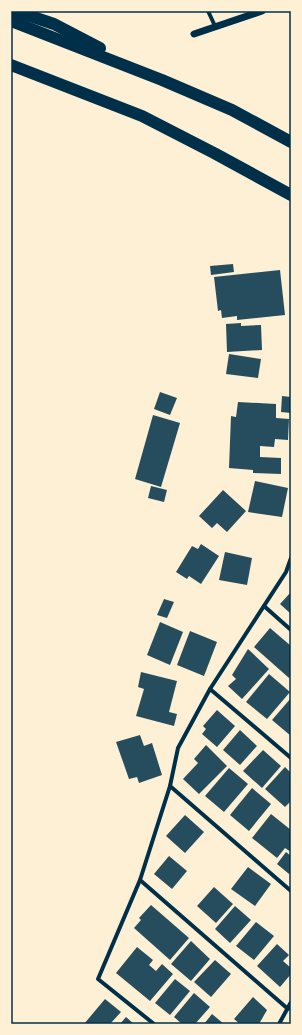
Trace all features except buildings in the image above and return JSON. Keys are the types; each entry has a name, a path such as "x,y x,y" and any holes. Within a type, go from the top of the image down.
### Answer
{"highway":[{"path":"15,11 54,24 162,80"},
{"path":"11,21 162,80 232,110 291,142"},
{"path":"11,65 142,116 214,152 291,195"},
{"path":"11,70 45,77"}],"street":[{"path":"208,11 215,26"},
{"path":"194,34 262,11"},
{"path":"154,1024 98,979 140,880 170,786 178,748 210,689 286,572 291,558"},
{"path":"264,606 291,630"},
{"path":"210,689 291,758"},
{"path":"170,786 291,891"},
{"path":"140,880 288,1009"},
{"path":"279,1024 291,1002"}]}
